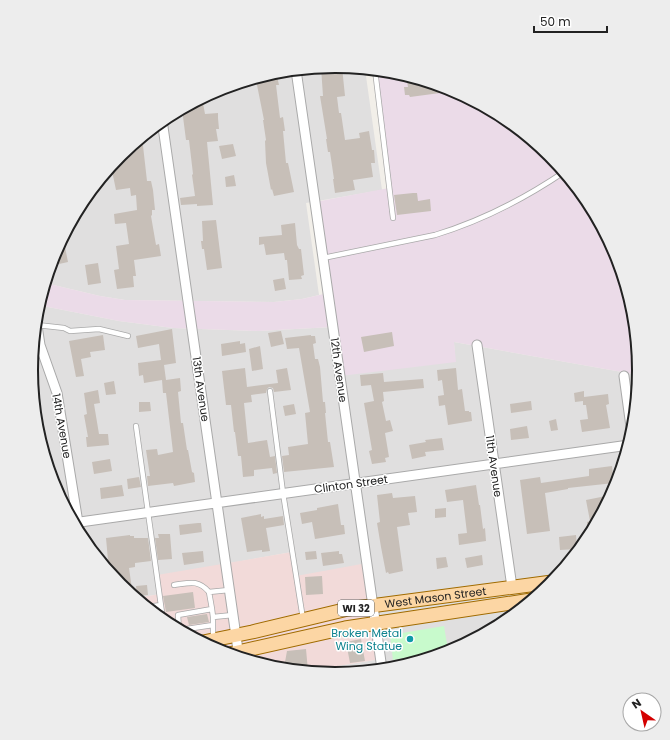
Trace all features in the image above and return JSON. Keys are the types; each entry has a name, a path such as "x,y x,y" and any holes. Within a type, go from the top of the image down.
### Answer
{"main road":[{"name":"West Mason Street","path":"213,640 236,636 333,612 541,583"},
{"name":"West Mason Street","path":"243,652 345,628 513,608"}],"street":[{"name":"12th Avenue","path":"297,76 381,663"},
{"name":"13th Avenue","path":"163,128 236,636 235,649"},
{"name":"14th Avenue","path":"40,343 57,393 74,511"},
{"name":"11th Avenue","path":"476,345 512,587"},
{"path":"624,376 629,411"},
{"name":"Clinton Street","path":"80,521 622,446"}],"lane":[{"path":"376,76 393,218"},
{"path":"323,258 434,235 458,228 498,211 559,175"},
{"path":"42,323 64,328 70,331 99,328 128,336"},
{"path":"270,391 283,493 303,620"},
{"path":"136,426 162,611"},
{"path":"174,585 198,582 209,592 213,625 209,638"},
{"path":"209,592 229,590"},
{"path":"155,607 161,605"},
{"path":"179,623 178,615 212,609"},
{"path":"213,617 233,615"},
{"path":"189,629 213,625"}],"shaded area":[{"path":"335,73 366,75 382,190 306,203 319,295 302,299 274,302 125,300 100,296 51,284 61,256 78,221 88,205 99,189 125,160 154,134 170,123 204,104 221,96 258,83 316,74"},
{"path":"376,76 412,83 449,96 484,113 516,134 545,160 571,189 582,205 601,239 609,256 622,293 629,331 632,374 454,342 456,362 340,376 333,327 258,331 173,328 119,321 45,306 51,284 100,296 125,300 274,302 302,299 328,293 315,202 389,188"},
{"path":"45,306 119,321 173,328 258,331 333,327 455,362 454,342 632,374 629,409 622,447 609,484 592,519 582,535 571,551 545,580 516,606 483,627 449,644 412,657 393,661 354,666 332,667 381,659 296,576 292,552 225,564 160,594 143,597 112,566 88,535 61,484 48,447 39,389 39,351"},
{"path":"292,552 296,576 367,563 381,659 332,667 316,666 258,657 221,644 186,627 154,606 143,597 160,594 157,575"}],"green space":[{"path":"444,626 447,645 415,656 393,660 390,635"}],"building":[{"path":"343,73 345,96 337,97 345,140 360,138 359,133 369,131 372,150 374,150 375,163 371,163 373,177 353,180 355,190 335,193 330,152 328,152 320,96 323,96 321,74"},
{"path":"278,79 279,85 276,85 280,118 283,117 285,131 283,131 286,163 288,163 294,192 274,196 272,189 271,190 266,163 264,120 257,83"},
{"path":"407,82 441,93 410,97 409,95 405,95 404,87 408,87"},
{"path":"203,104 205,114 218,113 219,129 216,129 218,141 207,142 213,205 181,205 180,198 195,196 189,140 186,140 183,115"},
{"path":"143,144 147,181 151,181 153,190 155,210 152,210 151,216 156,245 159,244 161,256 134,260 136,276 133,276 134,287 117,289 114,270 119,269 116,246 129,244 126,223 115,224 114,214 137,210 136,195 131,196 130,188 116,190 113,173 125,160 129,158 129,156"},
{"path":"233,144 236,156 222,159 219,146"},
{"path":"234,175 236,186 226,187 225,177"},
{"path":"417,193 418,201 430,199 431,211 397,215 394,195"},
{"path":"216,220 222,268 207,270 204,249 202,249 201,241 203,241 202,221"},
{"path":"295,223 297,245 299,249 301,249 304,275 301,276 302,279 289,280 287,260 285,260 284,253 266,255 264,244 259,245 259,237 282,235 281,225"},
{"path":"65,247 68,262 58,264"},
{"path":"98,263 101,283 88,285 85,265"},
{"path":"284,278 286,289 275,291 273,280"},
{"path":"172,329 176,363 164,365 166,380 180,378 181,391 178,392 181,423 183,423 187,450 192,472 194,473 195,482 174,486 173,483 148,486 147,476 150,476 146,450 157,449 158,455 173,452 166,393 163,393 162,380 144,383 143,375 139,376 138,363 161,360 159,344 138,348 136,336"},
{"path":"281,331 284,344 271,347 268,333"},
{"path":"392,332 394,346 364,352 361,337"},
{"path":"103,335 105,350 90,352 91,357 81,359 84,376 76,377 69,341"},
{"path":"311,335 315,336 316,343 313,344 315,359 318,359 320,367 323,402 325,402 328,442 330,442 334,467 284,472 282,456 289,455 288,447 308,444 305,413 310,412 299,348 287,349 285,338"},
{"path":"240,341 240,344 245,343 246,352 222,356 221,344"},
{"path":"260,346 263,369 252,371 249,349"},
{"path":"245,368 247,387 278,383 276,370 287,368 291,390 274,392 273,388 269,387 266,393 251,395 252,402 244,403 248,443 267,440 270,457 275,456 277,473 273,474 272,468 254,470 254,476 243,477 241,456 238,456 234,432 231,405 226,405 222,371"},
{"path":"456,368 458,390 462,389 465,411 471,412 472,421 448,425 445,405 439,406 438,396 444,395 442,380 438,381 437,370"},
{"path":"383,373 384,382 423,379 424,388 383,392 384,401 382,402 386,421 390,420 393,431 385,433 389,457 385,458 386,462 372,464 369,451 372,450 364,403 374,401 371,385 361,386 360,375"},
{"path":"114,381 116,394 106,395 104,383"},
{"path":"98,390 100,403 94,404 99,434 108,434 109,445 87,447 86,437 88,437 84,415 87,414 84,393"},
{"path":"584,391 584,397 608,394 609,404 606,405 610,428 582,432 580,420 588,419 586,405 583,405 583,401 575,402 574,393"},
{"path":"531,401 532,410 511,413 510,404"},
{"path":"139,402 150,402 151,411 139,412"},
{"path":"294,404 296,414 285,416 283,406"},
{"path":"556,419 558,430 551,431 549,421"},
{"path":"527,426 529,438 511,440 510,429"},
{"path":"442,438 444,450 425,452 426,456 412,459 409,445 426,442 425,440"},
{"path":"110,459 112,471 94,474 92,462"},
{"path":"612,466 613,473 609,484 568,488 545,493 550,531 527,534 520,480 540,477 541,483 589,476 589,469"},
{"path":"139,477 141,487 128,489 127,479"},
{"path":"122,485 124,496 101,499 100,488"},
{"path":"476,485 483,529 485,528 486,541 459,545 458,534 467,533 463,500 447,502 445,490"},
{"path":"392,493 393,498 415,496 417,512 408,513 410,525 397,527 403,571 389,574 388,572 386,573 377,523 380,522 377,495"},
{"path":"603,497 587,527 587,522 590,521 586,500"},
{"path":"338,504 341,525 344,525 345,534 315,539 312,522 302,524 300,513"},
{"path":"446,508 446,517 435,518 435,509"},
{"path":"261,514 261,517 264,516 264,519 283,516 284,525 266,528 270,551 262,552 262,550 247,552 241,518"},
{"path":"201,523 202,532 180,535 179,525"},
{"path":"158,534 170,534 172,559 158,560 155,538 159,538"},
{"path":"130,535 134,536 134,538 148,538 151,561 135,563 135,567 129,568 132,586 108,562 106,538"},
{"path":"576,535 577,543 572,549 560,550 559,537"},
{"path":"203,551 204,562 184,565 182,553"},
{"path":"316,551 317,559 306,560 305,552"},
{"path":"339,551 339,554 342,554 344,563 323,566 321,553"},
{"path":"482,555 483,565 467,568 465,558"},
{"path":"446,557 448,567 437,569 436,558"},
{"path":"322,576 323,594 306,595 305,577"},
{"path":"147,585 148,595 142,596 136,591 136,586"},
{"path":"193,592 195,608 166,612 163,596"},
{"path":"207,614 209,622 189,625 187,617"},
{"path":"361,639 365,661 350,663 346,642"},
{"path":"306,649 307,665 285,662 287,651"}],"place":[{"name":"Broken Metal Wing Statue","path":"410,639"}]}
